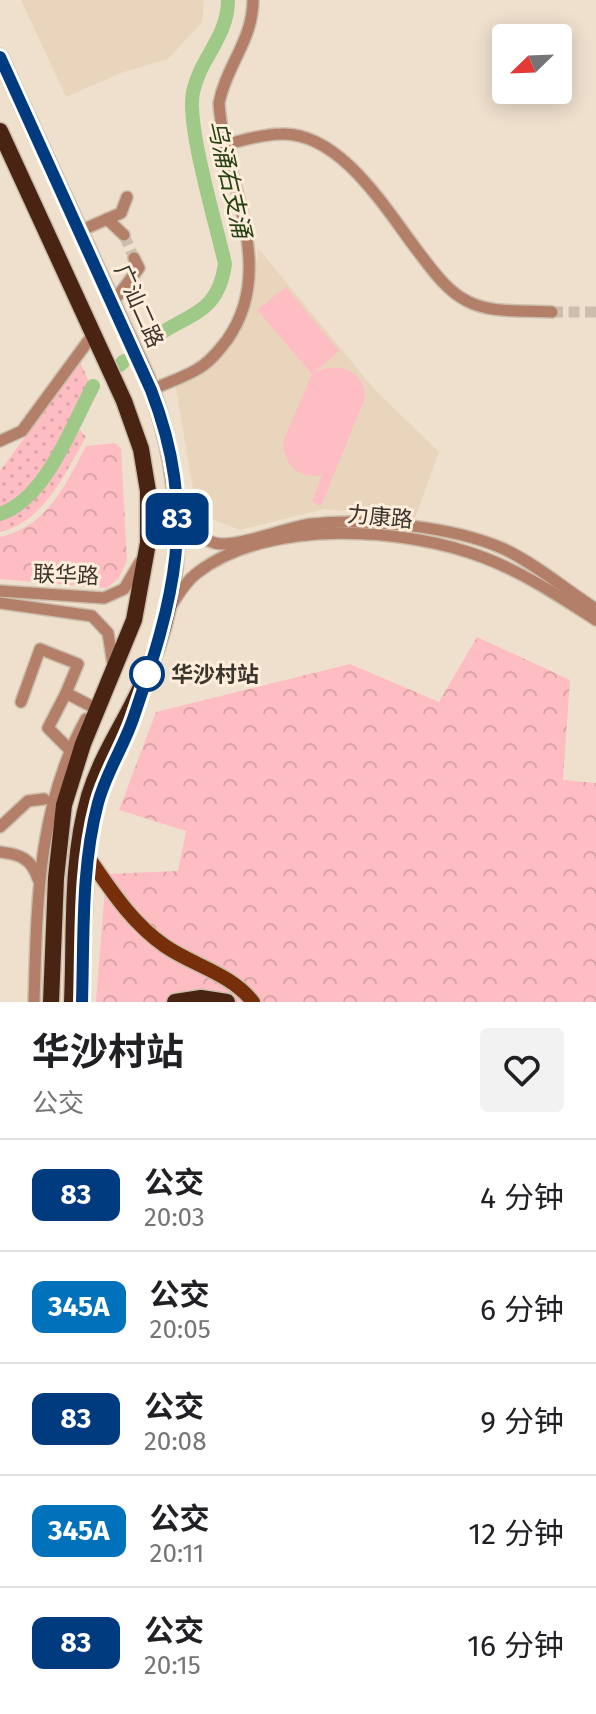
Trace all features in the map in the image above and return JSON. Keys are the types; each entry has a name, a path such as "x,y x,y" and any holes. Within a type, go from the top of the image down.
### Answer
{"highway":[{"name":"广汕二路","path":"0,57 82,230 149,384 168,442 177,506 177,556 168,610 143,684 115,732 94,781 81,836 72,1002"},
{"path":"0,131 124,401 145,470 148,543 134,620 74,771 60,832 51,1002"},
{"path":"175,1002 201,998 227,1002"}],"main road":[{"path":"88,857 135,924 168,948 242,988 253,1002"}],"street":[{"path":"149,384 198,369 217,353 235,328 247,302 250,256 219,103 221,91 247,40 253,0"},
{"path":"227,144 283,134 306,138 352,169 378,196 439,279 467,301 488,308 552,312"},
{"path":"82,230 121,213 127,197"},
{"path":"107,219 124,235"},
{"path":"113,302 139,268 134,258"},
{"path":"0,441 22,431 97,340"},
{"name":"力康路","path":"177,506 203,538 223,545 291,528 351,522 399,526 479,541 515,555 596,609"},
{"name":"力康路","path":"168,610 191,578 212,564 282,539 342,533 399,537 484,558 539,584 596,620"},
{"name":"联华路","path":"0,591 104,598 124,589 131,581 148,543"},
{"name":"联华路","path":"0,603 92,616 108,633 113,672"},
{"path":"21,702 40,649 78,664 48,728 70,750"},
{"path":"34,1002 39,883 53,794 70,750 113,672"},
{"path":"82,1002 88,857 103,786 132,722 143,684"},
{"path":"66,693 93,707"},
{"path":"0,827 28,801 44,799"},
{"path":"0,852 13,853 32,847 45,835"},
{"path":"13,853 30,862 39,883"}],"shaded area":[{"path":"21,0 203,0 204,4 202,22 168,59 121,73 66,97"},
{"path":"258,248 375,390 439,452 415,518 324,509 240,530 197,513 175,383 237,330 251,303"}],"green space":[{"path":"286,287 339,351 313,374 330,368 347,370 360,380 364,388 365,398 321,506 312,502 322,475 306,475 294,469 286,457 283,442 312,374 257,310"},
{"path":"80,362 90,384 64,437 29,490 0,510 0,471"},
{"path":"80,430 86,437 52,494 29,518 0,532 0,519 33,499"},
{"path":"115,443 121,448 127,560 119,578 107,588 0,579 0,537 17,532 43,514 62,489 86,446"},
{"path":"477,637 570,680 563,780 596,783 596,1002 96,1002 106,874 178,871 186,831 119,810 156,712 350,664 439,702"}],"waterway":[{"name":"乌涌右支涌","path":"152,339 208,303 216,294 225,264 203,176 192,107 201,68 224,25 228,0"},
{"name":"乌涌右支涌","path":"120,365 124,361"},
{"name":"乌涌右支涌","path":"0,514 16,506 44,478 93,386"}],"tunnel":[{"path":"124,235 134,258"},
{"path":"552,312 596,312"}],"bus line":[{"name":"83","path":"0,57 82,230 151,390 163,423 176,483 177,556 166,622 132,722 103,786 90,837 82,1002"}],"place":[{"name":"华沙村站","path":"147,674"}]}
